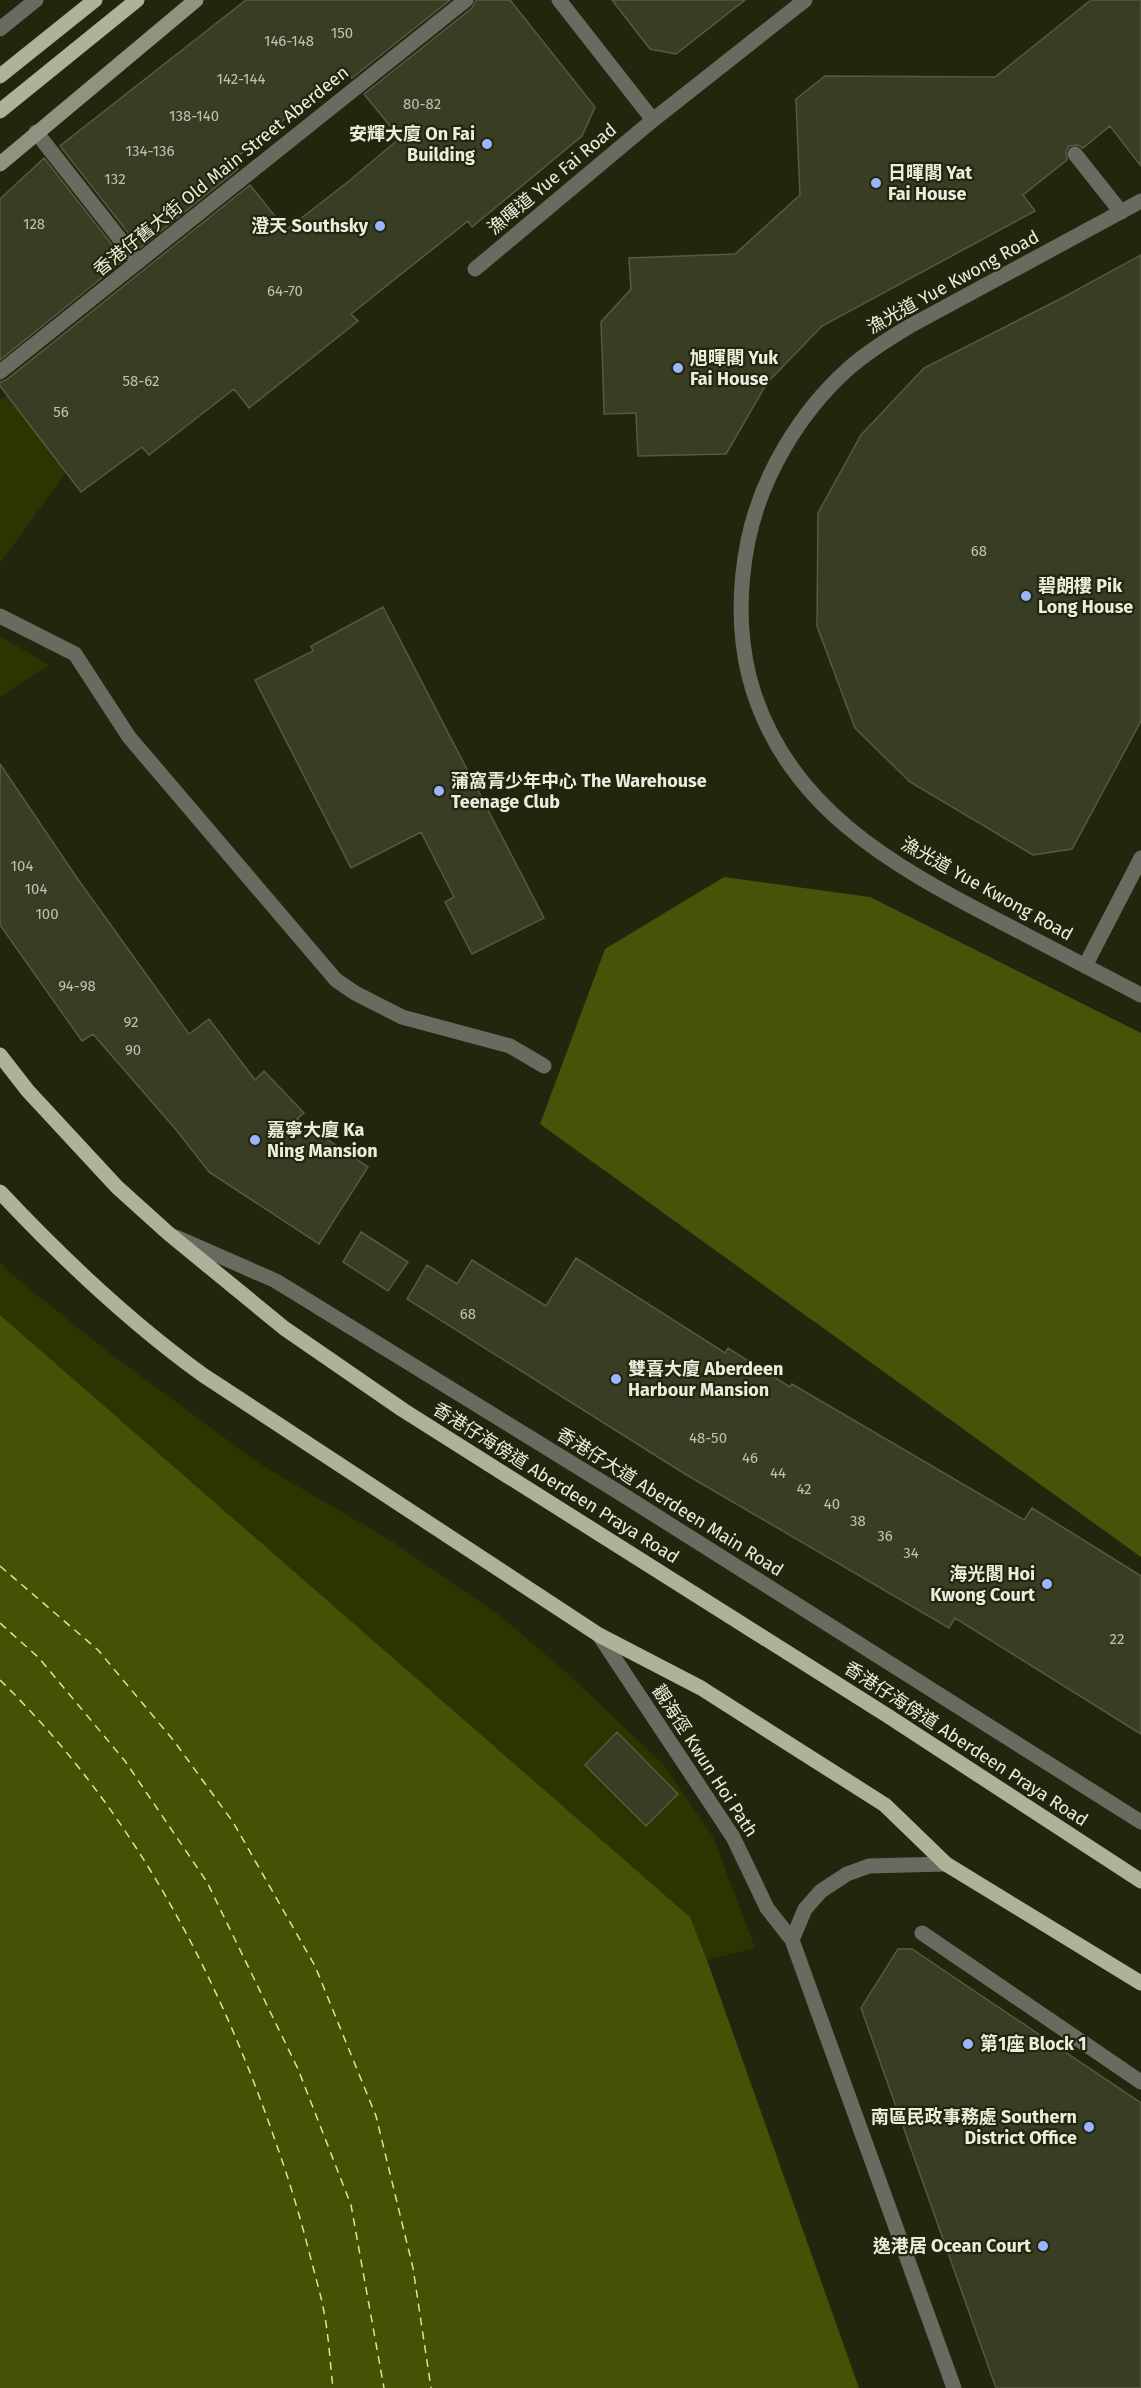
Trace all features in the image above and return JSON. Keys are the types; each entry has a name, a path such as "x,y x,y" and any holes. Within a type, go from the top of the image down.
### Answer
{"main road":[{"path":"0,76 94,0"},
{"path":"0,111 137,0"},
{"path":"0,164 196,0"},
{"name":"香港仔海傍道 Aberdeen Praya Road","path":"0,1055 28,1091 117,1187 168,1233 284,1328 404,1410 888,1716 1141,1881"},
{"path":"0,1192 57,1253 162,1346 298,1440 599,1635 701,1688 885,1805 946,1864 1141,1983"}],"street":[{"path":"0,29 36,0"},
{"name":"香港仔舊大街 Old Main Street Aberdeen","path":"0,372 466,0"},
{"path":"559,0 653,120"},
{"name":"漁暉道 Yue Fai Road","path":"475,269 653,120 805,0"},
{"path":"36,132 138,262"},
{"path":"1075,154 1121,212"},
{"name":"漁光道 Yue Kwong Road","path":"1141,201 876,347 848,368 823,394 780,456 763,492 751,525 743,562 740,602 745,659 762,718 775,744 806,787 860,838 934,887 1141,994"},
{"path":"0,616 75,654 129,737 336,981 402,1017 510,1046 544,1066"},
{"path":"1085,966 1141,858"},
{"name":"香港仔大道 Aberdeen Main Road","path":"168,1233 276,1281 610,1487 1141,1822"},
{"name":"觀海徑 Kwun Hoi Path","path":"599,1635 733,1837 767,1908 792,1940 954,2388"},
{"path":"792,1940 805,1909 821,1891 847,1874 869,1866 946,1864"},
{"path":"922,1933 1141,2082"}],"shaded area":[{"path":"7,395 66,473 0,563 0,401"},
{"path":"0,636 49,665 0,697"},
{"path":"724,877 870,897 1141,1033 1141,1557 540,1124 605,949"},
{"path":"0,1262 10,1273 107,1351 261,1465 390,1540 498,1614 567,1673 664,1765 713,1837 755,1948 707,1960 690,1917 0,1315"},
{"path":"0,1315 690,1917 859,2388 0,2388"}],"building":[{"path":"246,0 450,0 352,78 346,71 232,161 238,169 140,248 60,146"},
{"path":"476,0 510,0 595,107 582,136 472,227 468,221 351,314 358,321 249,408 234,389 149,455 142,447 81,492 0,386 0,382 6,380 250,185 286,230 349,181 400,138 364,94 472,8"},
{"path":"612,0 745,0 676,54 650,49"},
{"path":"1091,0 1141,0 1141,166 1110,126 1083,148 1078,145 1069,146 1066,151 1067,160 1023,195 1035,211 822,326 767,383 726,454 638,456 636,413 604,414 601,322 631,289 629,258 735,254 800,195 796,99 825,76 995,77"},
{"path":"44,158 124,260 0,360 0,199"},
{"path":"1141,255 1141,721 1072,849 1033,855 910,782 855,728 817,626 818,513 861,435 924,368"},
{"path":"383,607 544,918 472,954 445,902 454,897 421,832 351,868 255,680 313,651 311,646"},
{"path":"0,764 77,878 189,1034 209,1019 255,1080 264,1071 304,1113 297,1119 368,1167 319,1244 209,1172 178,1132 93,1034 82,1041 0,925"},
{"path":"361,1232 408,1262 388,1291 343,1262"},
{"path":"576,1258 725,1353 728,1348 790,1387 792,1384 1024,1520 1032,1508 1141,1576 1141,1734 955,1618 949,1628 685,1474 407,1299 427,1265 457,1284 472,1260 546,1306"},
{"path":"617,1732 678,1794 646,1826 585,1765"},
{"name":"逸港居 Ocean Court","path":"898,1949 912,1949 1141,2103 1141,2388 996,2388 861,2008"}],"ferry route":[{"path":"0,1566 98,1650 174,1741 233,1822 315,1966 376,2116 413,2268 431,2388"},
{"path":"0,1623 39,1658 125,1761 207,1882 298,2069 351,2205 384,2388"},
{"path":"0,1680 47,1730 91,1783 130,1839 166,1896 227,2018 254,2082 300,2219 323,2306 333,2388"}],"place":[{"name":"安輝大廈 On Fai Building","path":"487,144"},
{"name":"日暉閣 Yat Fai House","path":"876,183"},
{"name":"澄天 Southsky","path":"380,226"},
{"name":"旭暉閣 Yuk Fai House","path":"678,368"},
{"name":"碧朗樓 Pik Long House","path":"1026,596"},
{"name":"蒲窩青少年中心 The Warehouse Teenage Club","path":"439,791"},
{"name":"嘉寧大廈 Ka Ning Mansion","path":"255,1140"},
{"name":"雙喜大廈 Aberdeen Harbour Mansion","path":"616,1379"},
{"name":"海光閣 Hoi Kwong Court","path":"1047,1584"},
{"name":"第1座 Block 1","path":"968,2044"},
{"name":"南區民政事務處 Southern District Office","path":"1089,2127"},
{"name":"逸港居 Ocean Court","path":"1043,2246"}]}
